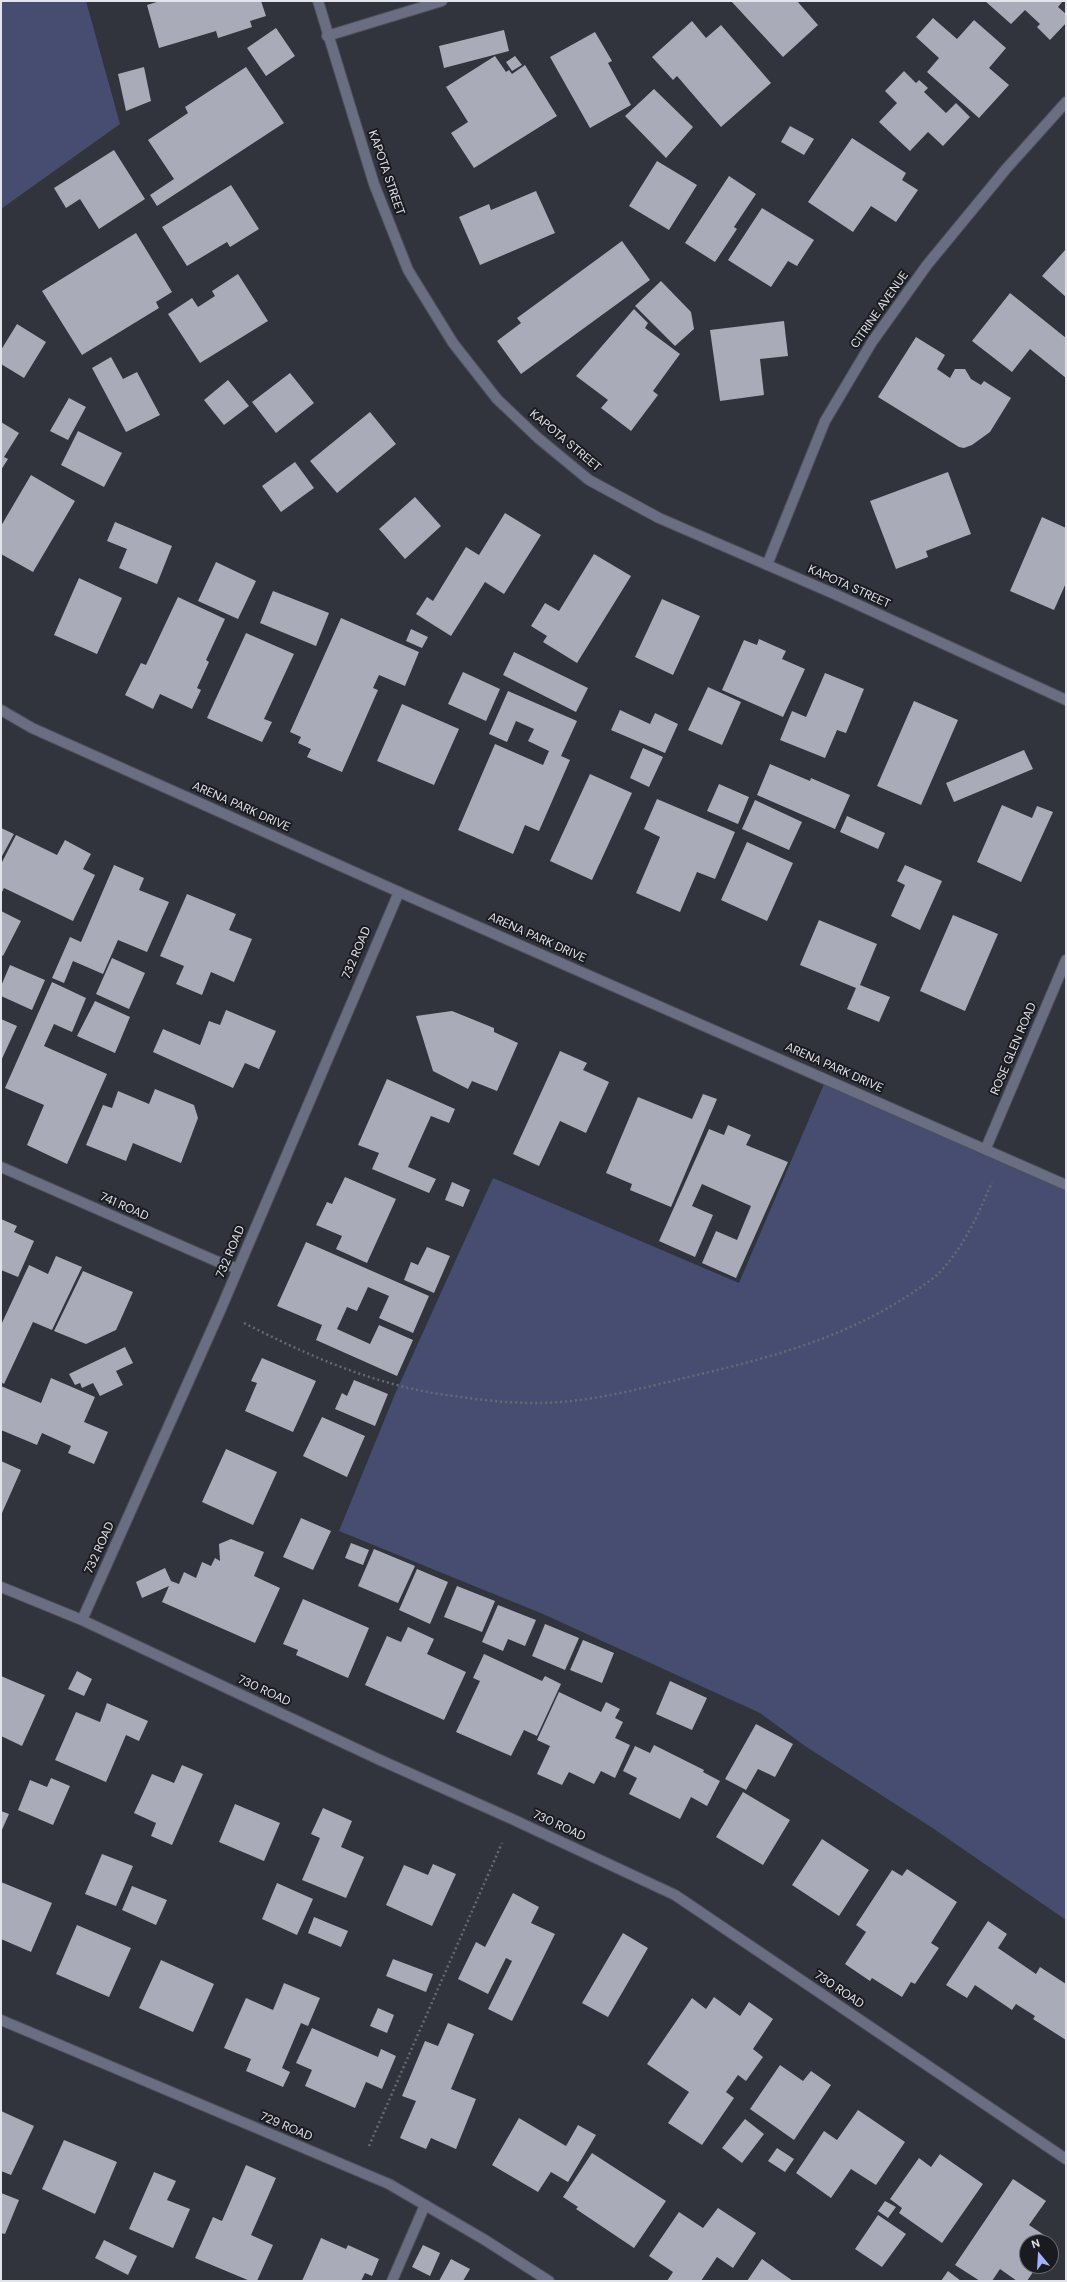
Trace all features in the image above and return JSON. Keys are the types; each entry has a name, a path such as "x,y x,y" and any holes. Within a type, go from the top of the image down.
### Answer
{"street":[{"name":"KAPOTA STREET","path":"318,1 327,36 374,184 408,270 453,342 497,399 538,438 589,480 659,518 1066,700"},
{"path":"327,36 442,1"},
{"name":"CITRINE AVENUE","path":"767,565 825,421 872,342 927,265 1006,169 1066,102"},
{"name":"ARENA PARK DRIVE","path":"1,710 39,731 399,892 986,1148 1066,1185"},
{"name":"732 ROAD","path":"82,1620 220,1311 399,892"},
{"name":"ROSE GLEN ROAD","path":"986,1148 1066,960"},
{"name":"741 ROAD","path":"1,1167 216,1261 238,1269"},
{"name":"730 ROAD","path":"1,1587 82,1620 380,1760 512,1819 675,1895 1066,2159"},
{"name":"729 ROAD","path":"1,2020 389,2184 485,2240 549,2281"},
{"path":"392,2281 425,2205"}],"path":[{"path":"220,1311 276,1339 348,1371 403,1388 491,1400 559,1402 639,1389 715,1371 826,1338 879,1314 915,1292 938,1274 973,1226 1003,1156"},
{"path":"358,2171 512,1819"}],"shaded area":[{"path":"1,1 86,1 120,124 1,209"},
{"path":"827,1077 1066,1183 1066,1920 931,1827 805,1746 760,1713 543,1614 339,1531 395,1394 493,1178 739,1283"}],"building":[{"path":"160,1 261,1 266,16 250,21 252,27 218,38 216,31 159,48 147,5"},
{"path":"731,1 797,1 818,25 783,57"},
{"path":"985,1 1063,1 1058,7 1066,14 1066,23 1050,40 1037,27 1040,24 1025,10 1011,24"},
{"path":"933,18 957,39 974,20 1006,48 989,68 1009,85 979,118 927,72 939,58 916,37"},
{"path":"692,21 706,38 721,25 771,83 721,127 677,76 673,80 652,57"},
{"path":"276,28 295,56 266,76 247,48"},
{"path":"504,30 509,51 444,68 439,46"},
{"path":"595,32 612,61 608,63 631,105 590,128 550,57"},
{"path":"495,56 506,72 509,70 512,74 525,65 557,116 474,168 451,133 468,122 446,87"},
{"path":"515,56 522,65 512,71 506,62"},
{"path":"144,67 151,101 126,111 118,74"},
{"path":"246,67 284,123 157,206 150,195 174,179 148,140 188,113 185,107"},
{"path":"904,71 916,83 919,80 928,88 924,92 946,113 956,103 970,117 943,146 928,132 910,151 879,122 897,103 885,91"},
{"path":"654,89 693,127 666,158 625,116"},
{"path":"790,126 814,139 804,155 781,142"},
{"path":"852,138 906,173 902,180 918,190 896,222 871,206 853,232 808,202"},
{"path":"114,150 145,199 99,229 80,199 66,208 54,188"},
{"path":"657,161 697,185 669,230 629,206"},
{"path":"729,176 756,194 734,227 737,229 715,262 685,243"},
{"path":"231,185 259,229 230,247 227,242 187,266 162,227"},
{"path":"536,191 555,233 480,265 459,217 489,204 491,210"},
{"path":"762,208 814,240 797,266 788,261 771,287 728,260"},
{"path":"136,233 172,292 156,302 159,308 82,355 42,291"},
{"path":"622,241 650,280 521,374 497,341 521,323 517,318"},
{"path":"1066,249 1066,297 1042,276"},
{"path":"238,274 268,321 200,363 168,314 192,298 198,307 215,296 212,291"},
{"path":"661,281 691,312 694,329 675,346 635,306"},
{"path":"1010,293 1066,338 1066,378 1030,349 1012,372 972,341"},
{"path":"634,309 648,323 645,328 680,354 653,391 658,395 631,431 601,408 608,400 576,376"},
{"path":"784,321 788,356 760,359 764,395 720,401 710,330"},
{"path":"17,324 46,342 24,378 1,364 1,350"},
{"path":"916,337 945,355 937,369 950,378 955,369 965,369 971,379 981,385 984,381 1011,398 990,432 972,445 964,448 959,447 878,397"},
{"path":"111,357 123,379 137,372 160,415 126,432 92,368"},
{"path":"290,373 314,403 276,433 252,402"},
{"path":"228,380 249,406 224,425 204,400"},
{"path":"69,398 86,407 68,440 50,431"},
{"path":"370,412 396,444 337,493 310,461"},
{"path":"1,422 19,433 4,457 8,459 1,470"},
{"path":"78,431 122,453 104,487 61,465"},
{"path":"295,462 314,488 281,512 262,486"},
{"path":"948,472 971,534 926,551 928,557 896,569 870,501"},
{"path":"31,475 75,501 33,572 1,554 1,526"},
{"path":"415,497 441,526 405,559 379,529"},
{"path":"505,513 541,535 504,594 485,582 451,636 416,614 427,597 433,601 466,547 479,555"},
{"path":"1042,517 1066,528 1066,583 1054,610 1010,591"},
{"path":"115,522 172,546 157,584 119,568 127,549 107,541"},
{"path":"594,554 631,576 577,663 543,642 547,636 531,626 545,603 559,611"},
{"path":"216,562 256,581 238,619 198,601"},
{"path":"79,578 122,598 97,654 54,635"},
{"path":"273,591 329,613 316,646 260,623"},
{"path":"178,597 225,619 206,660 209,662 197,688 201,690 192,709 160,694 153,709 125,695 141,663 146,665"},
{"path":"662,599 700,616 673,675 635,657"},
{"path":"341,618 419,652 405,686 379,675 373,688 378,690 342,772 307,757 311,749 298,743 301,737 290,732"},
{"path":"411,629 428,637 422,648 406,641"},
{"path":"246,633 294,654 264,719 272,722 262,742 207,718"},
{"path":"759,639 786,651 782,659 805,669 783,717 722,690 744,640 757,645"},
{"path":"514,652 588,688 576,712 503,675"},
{"path":"463,672 500,689 486,721 448,704"},
{"path":"825,673 864,689 846,733 837,730 825,758 780,740 792,711 806,717"},
{"path":"708,687 741,702 722,745 688,730"},
{"path":"508,691 577,721 561,756 570,760 539,831 525,825 513,854 458,830 495,744 543,765 549,751 528,741 534,729 516,721 507,742 489,734"},
{"path":"914,701 958,720 921,805 877,786"},
{"path":"402,704 459,729 434,785 377,761"},
{"path":"620,710 650,724 655,713 678,724 665,753 611,730"},
{"path":"643,748 663,757 649,787 630,778"},
{"path":"1024,750 1033,769 954,802 946,783"},
{"path":"770,764 810,781 811,778 850,795 835,829 757,795"},
{"path":"590,774 632,793 592,880 550,861"},
{"path":"719,784 749,797 738,824 707,811"},
{"path":"657,799 735,832 715,879 697,872 680,912 636,893 660,837 644,829"},
{"path":"755,800 802,822 789,850 742,829"},
{"path":"1002,805 1032,818 1037,806 1053,812 1021,882 977,862"},
{"path":"847,816 885,833 878,849 840,832"},
{"path":"1,828 14,834 1,858"},
{"path":"16,835 57,855 65,840 91,854 83,869 95,875 73,921 4,888 1,894 1,864"},
{"path":"747,842 793,863 767,921 721,900"},
{"path":"114,865 144,878 139,890 169,902 147,952 118,940 103,974 73,961 64,983 52,978 70,937 81,942"},
{"path":"905,865 942,881 920,930 891,916 905,885 897,881"},
{"path":"187,894 236,914 229,930 252,939 234,982 211,972 202,995 176,984 184,966 160,956"},
{"path":"1,911 21,921 3,956 1,955"},
{"path":"953,915 998,934 965,1011 920,991"},
{"path":"819,920 877,944 860,985 890,997 879,1022 847,1009 856,988 800,965"},
{"path":"112,958 145,973 129,1009 96,994"},
{"path":"10,965 45,980 32,1010 1,996 1,986"},
{"path":"52,982 86,998 72,1032 54,1024 44,1046 107,1074 67,1164 27,1145 44,1105 5,1088"},
{"path":"95,1001 130,1017 115,1053 77,1036"},
{"path":"226,1010 276,1031 259,1069 245,1063 233,1088 153,1052 163,1029 200,1045 209,1021 220,1025"},
{"path":"452,1011 494,1028 494,1032 518,1043 497,1091 472,1081 468,1089 433,1071 416,1016"},
{"path":"1,1019 17,1026 1,1061"},
{"path":"560,1051 587,1063 583,1070 609,1082 586,1133 560,1121 539,1166 513,1154"},
{"path":"387,1079 455,1109 449,1123 431,1116 408,1167 436,1179 429,1193 372,1169 379,1153 358,1145"},
{"path":"155,1089 194,1105 198,1118 181,1163 133,1143 126,1161 86,1145 103,1105 112,1108 118,1091 149,1104"},
{"path":"703,1094 717,1099 671,1207 630,1190 632,1184 606,1173 638,1097 692,1119"},
{"path":"728,1125 751,1135 746,1145 788,1162 736,1278 702,1263 716,1231 737,1240 751,1206 702,1184 692,1206 713,1215 695,1257 659,1241 709,1129 724,1135"},
{"path":"345,1177 396,1199 367,1263 336,1249 342,1236 316,1225 327,1202 332,1204"},
{"path":"452,1182 470,1190 463,1207 445,1200"},
{"path":"1,1219 17,1226 14,1232 34,1241 18,1277 1,1270"},
{"path":"306,1242 429,1296 413,1333 379,1318 389,1296 368,1287 357,1311 347,1307 337,1329 370,1344 379,1325 413,1340 397,1376 316,1340 322,1325 277,1306"},
{"path":"427,1247 450,1256 434,1293 404,1280 411,1262 418,1265"},
{"path":"56,1256 82,1267 52,1330 33,1322 4,1384 1,1382 1,1325 29,1265 48,1274"},
{"path":"83,1271 133,1292 116,1330 86,1344 54,1331"},
{"path":"125,1347 133,1363 116,1371 123,1385 100,1396 93,1383 82,1388 80,1383 75,1385 69,1374"},
{"path":"262,1358 316,1381 293,1432 245,1411 257,1383 251,1381"},
{"path":"51,1378 95,1397 84,1422 108,1432 94,1464 68,1453 71,1446 42,1433 37,1445 1,1430 1,1386 41,1403"},
{"path":"354,1380 388,1394 375,1426 335,1409 342,1393 347,1396"},
{"path":"322,1417 365,1436 347,1477 303,1456"},
{"path":"226,1449 277,1472 253,1525 202,1502"},
{"path":"1,1461 21,1470 2,1513 1,1513"},
{"path":"301,1518 331,1531 313,1570 283,1557"},
{"path":"231,1539 264,1552 254,1576 280,1588 255,1643 162,1602 169,1586 142,1598 136,1582 165,1568 171,1581 179,1584 184,1572 196,1578 202,1562 211,1566 215,1558 220,1561 219,1544"},
{"path":"351,1543 369,1550 363,1565 345,1558"},
{"path":"374,1549 415,1566 398,1603 358,1586"},
{"path":"417,1569 448,1582 430,1624 399,1610"},
{"path":"457,1586 495,1601 482,1632 444,1617"},
{"path":"303,1599 369,1628 348,1678 296,1655 298,1650 283,1644"},
{"path":"498,1605 536,1620 525,1646 508,1639 503,1651 482,1642"},
{"path":"545,1624 579,1638 565,1670 532,1656"},
{"path":"408,1627 434,1639 427,1654 466,1672 444,1720 365,1685 387,1636 401,1642"},
{"path":"583,1640 614,1653 602,1683 570,1670"},
{"path":"484,1654 542,1681 545,1676 561,1684 537,1736 524,1730 511,1756 456,1732 480,1681 473,1678"},
{"path":"77,1671 92,1679 84,1696 68,1689"},
{"path":"1,1676 45,1695 22,1746 1,1736"},
{"path":"670,1681 707,1698 692,1730 656,1714"},
{"path":"559,1692 601,1712 606,1702 620,1709 615,1718 623,1722 615,1738 630,1745 615,1778 601,1771 594,1784 569,1772 562,1785 537,1774 550,1746 537,1740"},
{"path":"107,1703 148,1721 139,1741 126,1735 106,1782 55,1760 76,1712 100,1722"},
{"path":"756,1724 793,1744 775,1777 758,1769 746,1790 725,1779"},
{"path":"654,1745 704,1770 703,1772 720,1781 707,1806 691,1797 680,1819 629,1794 637,1778 623,1771 635,1746 650,1753"},
{"path":"182,1765 203,1774 172,1845 151,1836 156,1823 134,1813 152,1774 174,1783"},
{"path":"51,1778 70,1786 53,1825 18,1810 30,1780 47,1787"},
{"path":"743,1792 790,1820 763,1865 716,1837"},
{"path":"235,1804 280,1823 264,1861 219,1842"},
{"path":"323,1808 352,1821 341,1847 364,1857 346,1898 302,1880 320,1838 311,1834"},
{"path":"1,1811 9,1814 1,1832"},
{"path":"822,1839 869,1870 839,1916 792,1885"},
{"path":"102,1854 133,1866 116,1906 85,1894"},
{"path":"433,1864 456,1874 432,1926 386,1905 404,1865 428,1875"},
{"path":"907,1869 957,1902 931,1943 939,1948 915,1984 911,1982 902,1997 872,1978 870,1981 845,1964 866,1932 856,1925 892,1870 902,1876"},
{"path":"1,1882 52,1903 31,1952 1,1939"},
{"path":"277,1883 313,1899 297,1935 262,1919"},
{"path":"132,1886 167,1900 156,1925 122,1910"},
{"path":"513,1893 539,1907 531,1923 555,1934 512,2021 488,2009 512,1961 506,1958 488,1994 458,1979 476,1942 485,1947"},
{"path":"314,1917 348,1931 341,1947 308,1933"},
{"path":"988,1921 1007,1934 998,1948 1036,1974 1040,1967 1066,1984 1066,2040 1033,2019 1035,2016 1016,2004 1012,2010 975,1985 967,1998 946,1985"},
{"path":"77,1925 131,1948 109,1997 56,1974"},
{"path":"623,1933 648,1948 608,2017 582,2003"},
{"path":"393,1959 433,1974 426,1992 386,1976"},
{"path":"161,1960 214,1984 193,2032 139,2008"},
{"path":"284,1983 320,1998 308,2026 301,2023 282,2068 290,2072 283,2087 246,2071 251,2059 224,2048 246,1998 273,2010"},
{"path":"714,1997 740,2016 749,2002 773,2019 753,2049 763,2057 746,2081 738,2075 726,2092 734,2098 702,2145 668,2123 689,2092 647,2064 692,1998 706,2009"},
{"path":"378,2008 394,2015 387,2033 370,2026"},
{"path":"448,2023 474,2034 451,2089 476,2099 456,2149 431,2138 426,2149 400,2138 416,2101 402,2096 425,2041 438,2046"},
{"path":"312,2028 378,2057 381,2049 396,2056 382,2089 366,2082 355,2108 305,2086 312,2070 296,2063"},
{"path":"780,2065 803,2081 811,2071 831,2085 794,2140 750,2109"},
{"path":"858,2110 905,2142 876,2185 851,2169 831,2198 796,2173 824,2131 837,2140"},
{"path":"1,2111 34,2126 11,2175 1,2171"},
{"path":"519,2118 566,2146 578,2125 596,2135 568,2182 551,2172 538,2192 492,2165"},
{"path":"745,2119 764,2134 742,2163 722,2148"},
{"path":"64,2140 117,2162 95,2214 42,2189"},
{"path":"777,2148 794,2159 785,2172 768,2161"},
{"path":"592,2153 666,2201 634,2248 576,2209 578,2207 563,2197"},
{"path":"940,2154 983,2184 942,2243 899,2213 902,2208 890,2199 919,2158 931,2167"},
{"path":"246,2165 276,2178 251,2235 273,2245 257,2281 250,2281 195,2258 213,2217 222,2221"},
{"path":"154,2172 176,2181 167,2200 190,2209 173,2248 129,2229"},
{"path":"1013,2179 1046,2201 1029,2225 1042,2234 1019,2234 1019,2274 1032,2274 1027,2281 1017,2281 1000,2269 992,2281 980,2281 955,2265"},
{"path":"1,2193 19,2200 5,2234 1,2233"},
{"path":"885,2201 896,2207 888,2218 878,2211"},
{"path":"718,2208 756,2233 733,2268 717,2257 701,2281 667,2281 673,2272 649,2256 679,2212 703,2228"},
{"path":"878,2215 906,2234 882,2267 855,2249"},
{"path":"321,2238 346,2249 348,2245 379,2259 372,2276 365,2273 361,2281 302,2281"},
{"path":"104,2240 137,2256 128,2275 95,2258"},
{"path":"423,2245 440,2253 430,2276 412,2267"},
{"path":"451,2259 470,2269 463,2281 439,2281"},
{"path":"762,2259 783,2274 793,2281 747,2281"},
{"path":"948,2271 961,2281 941,2281"}]}
